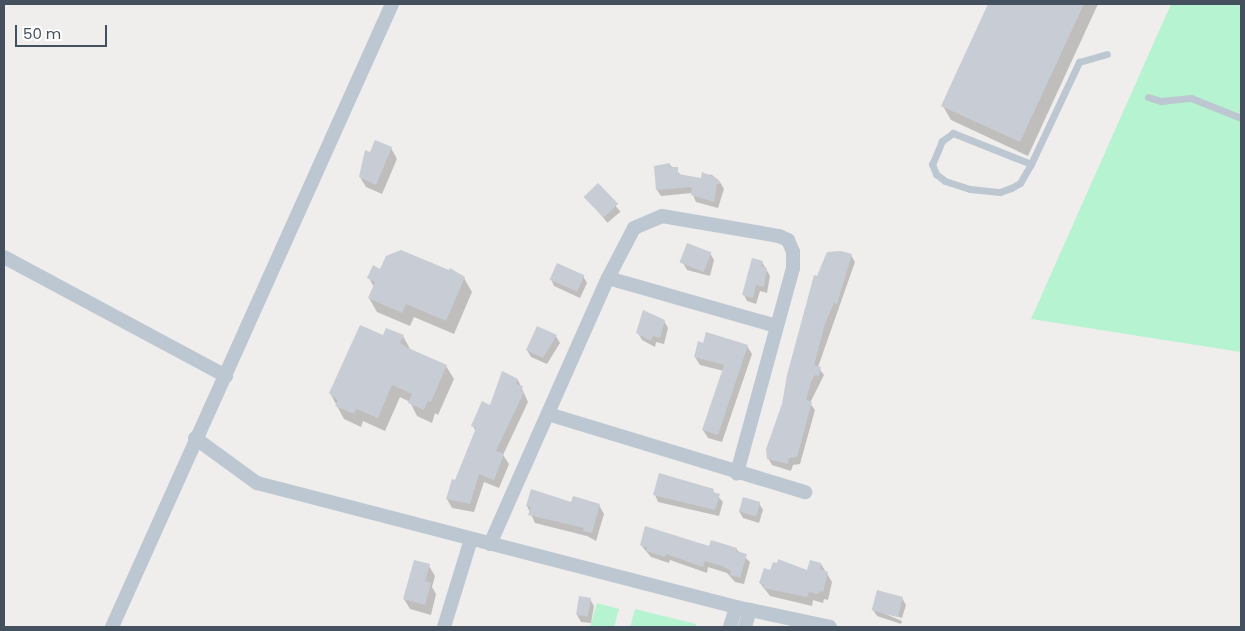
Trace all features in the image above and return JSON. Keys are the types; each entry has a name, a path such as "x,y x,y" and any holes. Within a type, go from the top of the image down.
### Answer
{"street":[{"path":"112,627 195,438 226,376 392,4"},
{"path":"490,544 608,278 634,228 662,216 779,236 788,240 793,252 793,268 737,473"},
{"path":"4,257 226,376"},
{"path":"608,278 776,326"},
{"path":"548,414 737,473 805,492"},
{"path":"195,438 257,483 736,607 830,627"},
{"path":"444,627 470,539"},
{"path":"730,627 736,607"},
{"path":"745,627 750,610"}],"lane":[{"path":"1032,164 953,133 942,142 932,164 936,174 946,181 970,189 1000,192 1020,183 1032,164 1080,62 1107,54"},
{"path":"1148,97 1161,101 1191,98 1241,118"}],"green space":[{"path":"1171,4 1241,4 1241,352 1031,319"},
{"path":"597,603 619,609 614,627 590,627"},
{"path":"635,609 696,624 695,627 630,627"}],"building":[{"path":"988,4 1084,4 1020,142 941,106"},
{"path":"375,140 392,147 376,185 359,177 365,150 370,152"},
{"path":"670,163 670,167 678,167 678,174 701,178 702,172 718,179 720,184 717,184 714,202 691,195 692,187 656,190 654,166"},
{"path":"598,183 618,204 604,218 584,197"},
{"path":"687,243 711,252 704,272 679,263"},
{"path":"401,250 449,270 450,268 465,277 446,321 406,304 402,313 368,298 375,282 367,278 373,265 380,269 386,256"},
{"path":"841,251 852,254 837,304 834,303 825,324 814,365 821,367 819,376 815,375 811,382 806,400 812,402 797,457 789,458 788,464 767,459 766,449 782,404 787,375 814,275 817,276 827,252"},
{"path":"752,258 763,261 761,266 767,268 764,287 756,285 753,298 742,295"},
{"path":"557,263 584,275 577,292 550,279"},
{"path":"643,310 665,320 660,338 653,336 651,341 636,333"},
{"path":"360,325 383,335 386,328 404,335 400,343 447,365 431,402 428,401 424,410 408,403 412,394 392,385 378,418 356,409 354,414 335,406 338,401 329,393"},
{"path":"537,326 557,335 543,358 526,350"},
{"path":"706,332 748,345 718,435 702,430 724,365 694,357 698,341 703,343"},
{"path":"502,371 518,379 516,384 523,386 521,391 524,392 496,451 504,454 494,480 479,474 470,504 446,499 452,479 455,480 476,428 471,426 482,401 490,405"},
{"path":"659,473 714,489 713,492 720,494 715,510 653,495"},
{"path":"531,489 571,502 573,496 600,504 592,533 583,531 584,528 528,515 531,507 526,506"},
{"path":"743,497 760,502 756,516 739,511"},
{"path":"645,526 709,546 711,540 737,548 736,551 747,554 740,578 730,575 731,571 722,566 705,561 703,567 666,554 665,557 646,551 647,548 640,545"},
{"path":"778,559 807,570 810,560 821,563 820,569 828,572 823,592 820,591 818,594 809,592 807,597 763,588 764,585 759,583 764,568 770,570 773,562 777,563"},
{"path":"414,560 430,564 425,581 431,583 425,605 403,599"},
{"path":"877,590 903,597 898,617 872,610"},
{"path":"579,596 591,598 588,617 576,615"}]}
